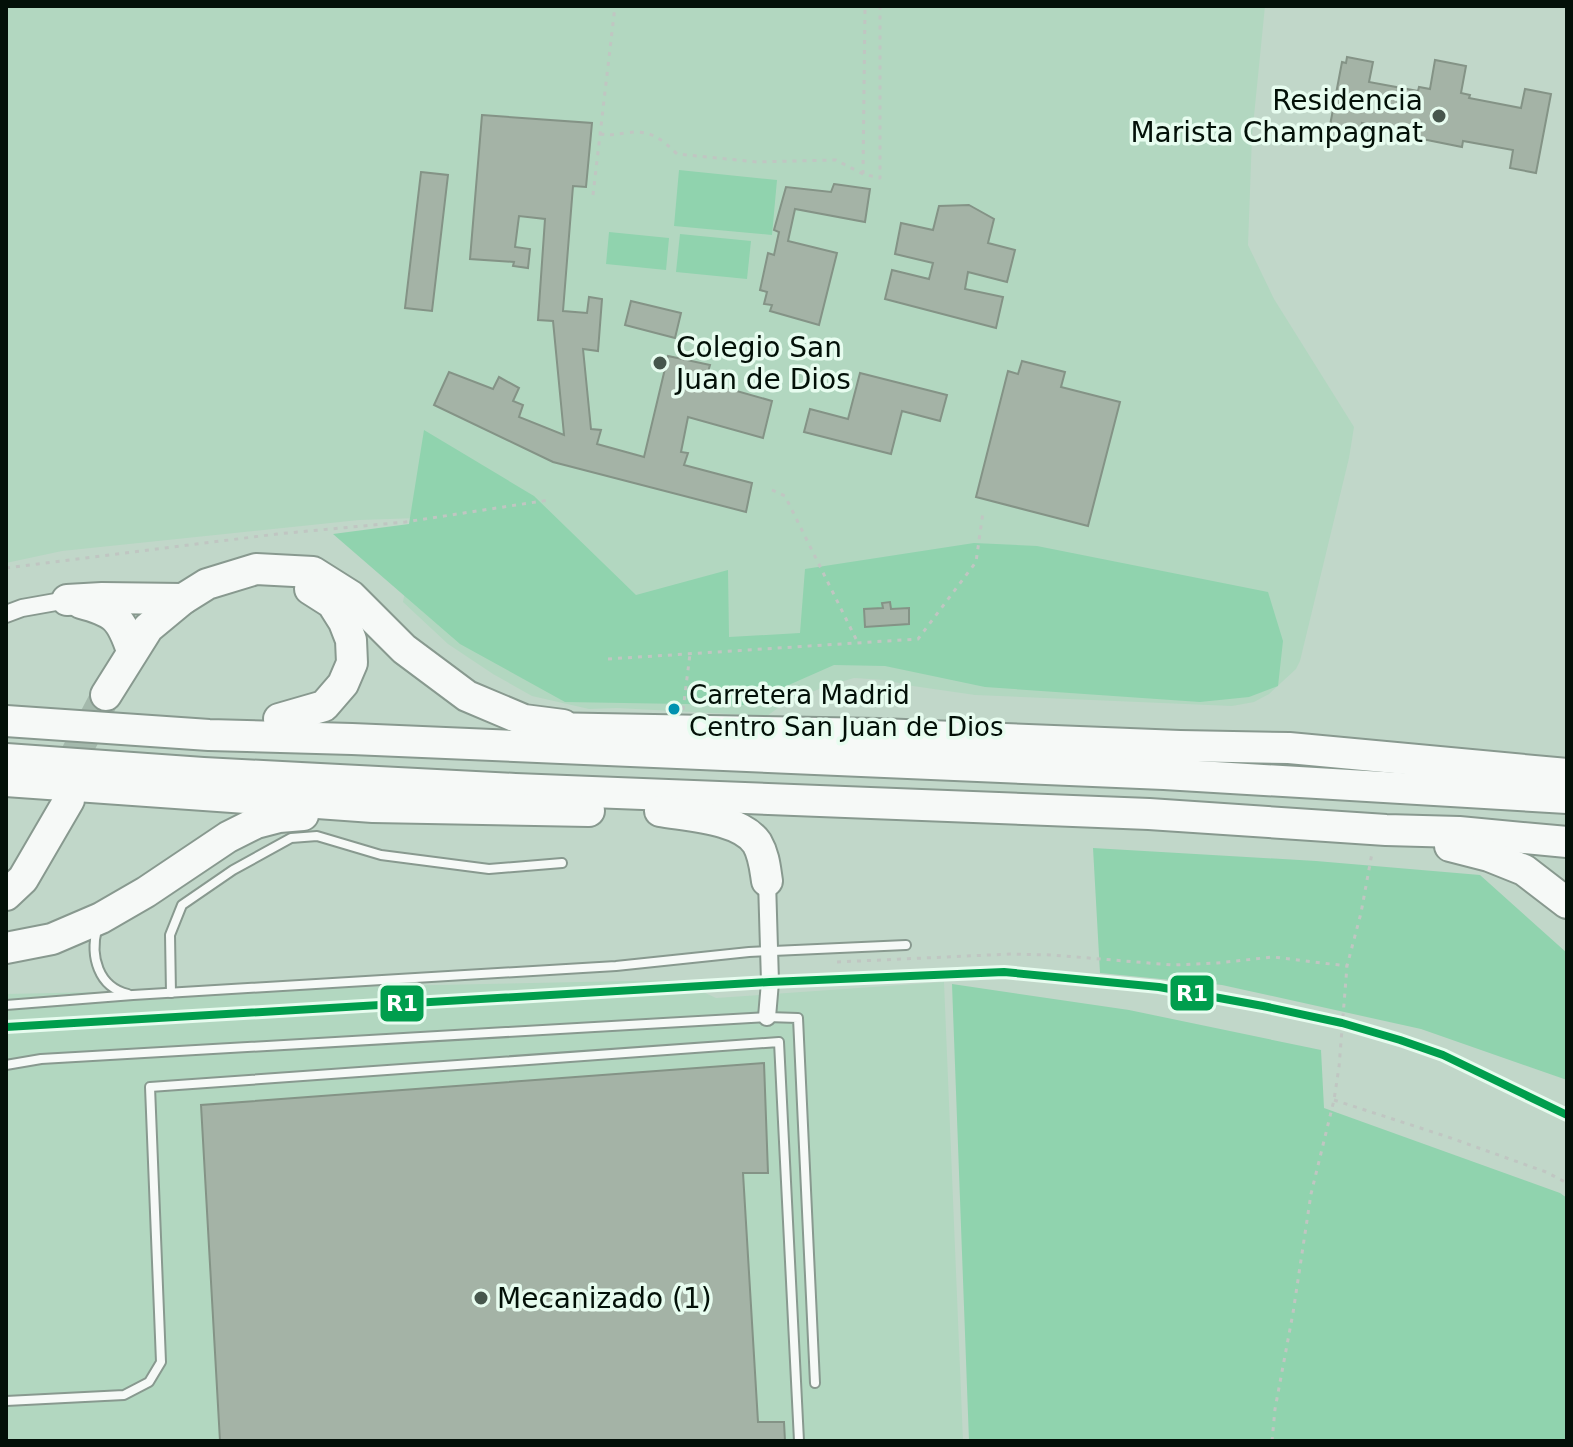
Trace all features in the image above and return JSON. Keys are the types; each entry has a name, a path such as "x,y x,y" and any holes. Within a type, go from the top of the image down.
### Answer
{"highway":[{"path":"279,719 324,706 343,684 352,663 351,640 332,603 311,589 277,583 245,588 210,603 157,643 114,696 132,651 148,628 207,584 256,569 313,572 351,596 404,649 467,696 524,720 597,728"},
{"path":"67,600 183,599"},
{"path":"67,600 105,609 122,624 132,651"},
{"path":"6,709 466,728 895,735 1289,748 1567,774"},
{"path":"6,721 209,735 1164,774 1567,798"},
{"path":"1180,746 1567,798"},
{"path":"1483,766 1536,766 1567,757"},
{"path":"6,759 203,773 1149,814 1381,830 1459,832 1567,842"},
{"path":"6,781 373,807 532,812 738,808 786,800"},
{"path":"6,872 61,800 23,879 6,895"},
{"path":"6,948 52,939 101,918 228,837 256,823 279,817 373,807"},
{"path":"660,811 712,820 747,832 764,861 767,881"},
{"path":"1381,830 1489,856 1524,870 1567,903"}],"street":[{"path":"6,614 67,600"},
{"path":"767,881 770,982 767,1017"}],"lane":[{"path":"171,993 170,935 182,905 233,870 291,838 317,836 381,855 489,869 562,863"},
{"path":"101,918 94,944 101,975 108,985 133,995"},
{"path":"6,1005 616,966 797,949 906,945"},
{"path":"6,1065 41,1059 767,1017 798,1018 815,1383"},
{"path":"6,1401 124,1395 149,1382 161,1362 150,1087 779,1042 799,1441"}],"path":[{"path":"593,195 615,6"},
{"path":"863,174 865,6"},
{"path":"600,134 615,136 646,132 664,141 677,154 757,162 836,160 863,174 880,178 880,6"},
{"path":"772,490 785,496 858,643"},
{"path":"6,568 277,534 405,522 549,500"},
{"path":"608,659 918,639 976,562 983,512"},
{"path":"680,730 690,654"},
{"path":"1272,1441 1311,1194 1334,1100 1347,966 1381,830"},
{"path":"797,949 839,962 1011,954 1173,965 1273,957 1347,966"},
{"path":"1334,1100 1490,1152 1567,1183"}],"shaded area":[{"name":"Colegio San Juan de Dios","path":"6,6 1265,6 1252,136 1248,245 1274,299 1354,427 1296,669 1269,694 1254,702 1232,706 975,695 854,678 786,702 767,716 589,709 532,696 493,674 448,644 403,602 419,518 359,520 62,551 6,563"},
{"path":"677,980 716,998 944,982 963,1441 6,1441 6,994"}],"green space":[{"path":"679,170 777,180 772,235 674,226"},
{"path":"609,232 669,238 666,270 606,264"},
{"path":"680,234 751,241 747,279 676,272"},
{"path":"424,430 534,496 636,595 728,570 729,637 800,633 805,569 974,543 1037,546 1268,592 1283,641 1278,686 1249,697 1200,702 985,687 885,666 834,665 743,705 565,702 460,644 333,534 409,524"},
{"path":"1093,848 1316,861 1480,875 1567,953 1567,1080 1421,1029 1222,985 1100,973"},
{"path":"952,984 1129,1010 1321,1050 1324,1108 1567,1198 1567,1441 969,1441"}],"building":[{"name":"Residencia Marista Champagnat","path":"1347,57 1373,62 1369,82 1418,91 1419,87 1430,89 1435,60 1466,66 1461,93 1470,95 1469,98 1521,108 1525,89 1551,94 1536,173 1510,168 1513,150 1463,141 1462,147 1362,123 1358,142 1328,136 1342,62 1346,63"},
{"path":"482,115 592,123 586,187 573,186 563,311 587,313 589,297 602,299 598,351 583,349 591,429 601,430 597,444 644,457 668,356 710,365 705,382 772,401 763,438 688,417 681,452 688,453 684,465 752,483 746,512 553,462 434,405 449,372 493,389 499,377 519,388 513,401 523,405 519,417 564,435 553,321 538,320 545,219 519,216 515,247 530,249 528,268 513,266 514,262 470,259"},
{"path":"421,172 448,175 432,311 405,308"},
{"path":"834,184 870,189 865,222 795,209 788,241 837,253 819,325 770,311 772,305 764,304 767,292 760,290 768,253 774,255 779,232 774,230 786,187 831,192"},
{"path":"969,205 994,219 988,243 1015,250 1007,282 968,272 965,289 1003,297 996,328 885,299 892,270 929,279 933,263 895,254 901,223 933,230 939,206"},
{"path":"631,301 681,313 675,338 625,325"},
{"path":"1022,361 1065,372 1061,387 1120,402 1088,526 976,497 1008,371 1018,374"},
{"path":"860,373 947,395 940,421 902,411 891,454 804,432 810,409 848,419"},
{"path":"890,602 891,609 909,608 909,624 865,627 864,609 883,608 882,603"},
{"name":"Mecanizado (1)","path":"764,1063 768,1173 743,1173 758,1422 784,1422 785,1441 220,1441 201,1105"}],"tunnel":[{"path":"52,800 106,695"}],"transit line":[{"name":"R1","path":"6,1027 770,982 1004,972 1159,987 1342,1023 1443,1055 1567,1115"}],"place":[{"name":"Residencia Marista Champagnat","path":"1439,116"},
{"name":"Colegio San Juan de Dios","path":"660,363"},
{"name":"Carretera Madrid Centro San Juan de Dios","path":"674,709"},
{"name":"Mecanizado (1)","path":"481,1298"}]}
